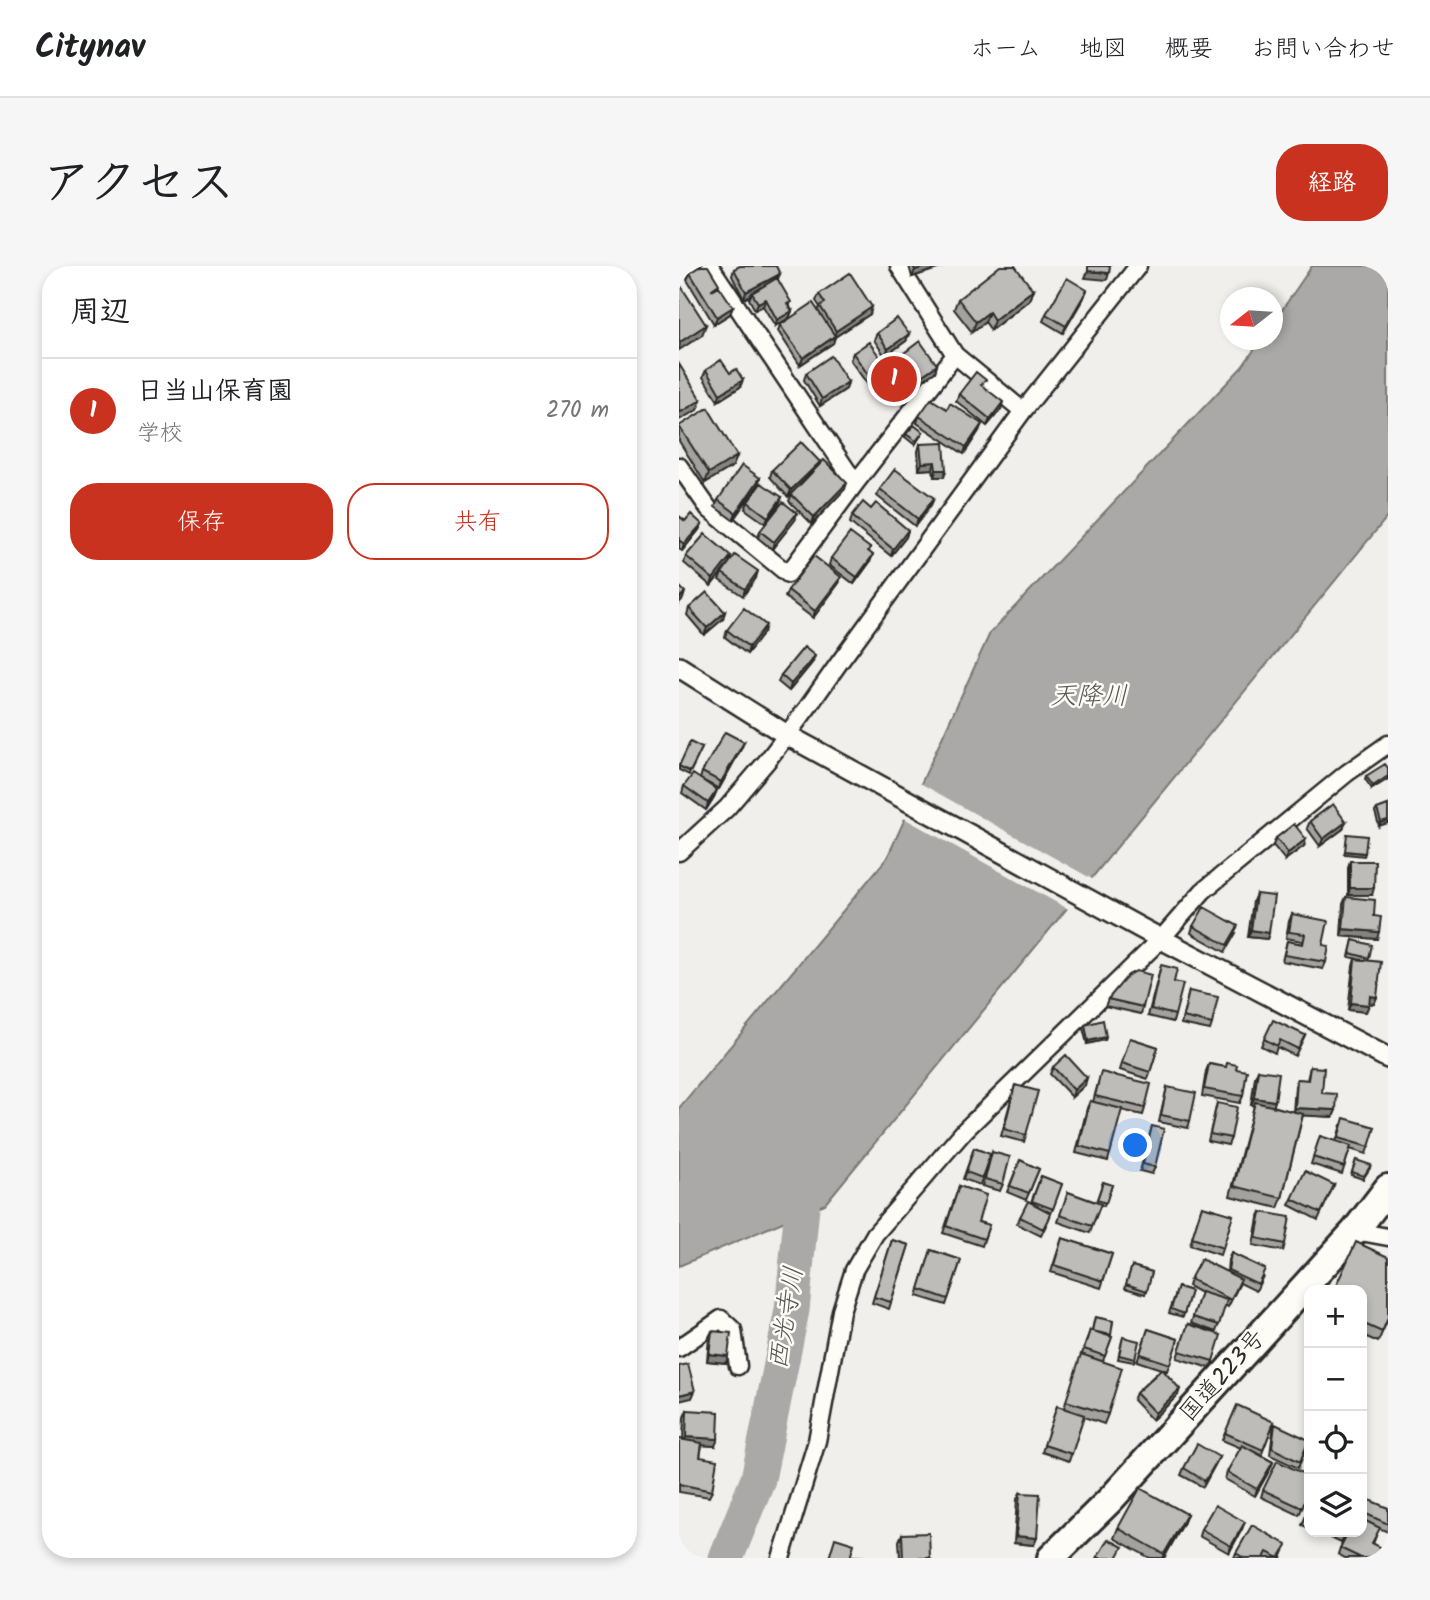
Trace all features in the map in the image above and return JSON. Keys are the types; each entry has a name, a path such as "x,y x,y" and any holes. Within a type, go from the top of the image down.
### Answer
{"highway":[{"name":"国道223号","path":"1051,1558 1111,1499 1355,1231 1388,1188"}],"street":[{"path":"710,266 848,472 857,481"},
{"path":"899,266 955,355 1023,411"},
{"path":"679,852 727,808 791,737 1023,411 1138,266"},
{"path":"679,466 709,509 788,574 955,355"},
{"path":"681,672 791,737 1154,935 1388,1058"},
{"path":"781,1558 817,1441 841,1311 854,1270 875,1234 964,1130 1154,935 1203,891 1347,773 1388,744"},
{"path":"1355,1231 1388,1237"},
{"path":"679,1348 721,1320 733,1330 738,1366"}],"water":[{"name":"天降川","path":"1312,266 1388,266 1388,516 825,1204 679,1266 679,1108 887,858 990,633 1242,367 1254,350 1283,350 1283,308"}],"pier":[{"path":"918,782 1094,880 1070,910 902,817"}],"building":[{"path":"700,266 708,266 719,284 712,290 719,286 733,307 717,317 690,273"},
{"path":"740,266 776,266 780,274 746,292 734,269"},
{"path":"1000,266 1015,266 1033,290 994,320 989,312 976,322 958,299"},
{"path":"1088,266 1110,266 1109,273 1088,271"},
{"path":"850,273 872,307 836,331 820,306 825,303 819,294"},
{"path":"777,278 791,302 787,304 792,311 777,320 766,299 758,303 752,293"},
{"path":"1067,278 1087,290 1066,326 1046,314"},
{"path":"679,283 706,325 680,342 679,341"},
{"path":"813,303 835,336 803,358 780,325"},
{"path":"897,318 909,334 888,349 877,333"},
{"path":"920,341 937,365 913,382 896,359"},
{"path":"869,342 894,377 878,389 853,353"},
{"path":"831,356 848,382 822,399 806,373"},
{"path":"721,360 730,373 736,369 743,380 720,394 706,370"},
{"path":"679,364 701,400 679,413"},
{"path":"976,372 986,380 981,385 1003,402 990,419 959,394"},
{"path":"931,399 947,409 950,403 982,424 966,447 919,416"},
{"path":"708,408 737,456 709,473 679,426"},
{"path":"914,425 923,432 916,441 906,434"},
{"path":"801,442 820,462 791,490 772,470"},
{"path":"944,443 946,470 936,470 935,462 922,463 920,444"},
{"path":"824,460 847,483 814,517 791,494"},
{"path":"742,465 760,478 736,513 718,500"},
{"path":"895,469 934,498 918,519 880,489"},
{"path":"761,483 782,497 768,517 748,502"},
{"path":"783,502 797,513 774,542 760,531"},
{"path":"863,502 871,509 876,503 908,530 893,549 852,516"},
{"path":"691,514 702,524 684,544 679,540 679,516 685,521"},
{"path":"850,533 870,548 868,551 873,555 857,577 831,558"},
{"path":"705,534 731,556 713,579 686,556"},
{"path":"735,555 758,571 745,589 722,573"},
{"path":"814,556 841,577 815,611 788,590"},
{"path":"679,586 685,592 679,599"},
{"path":"707,592 725,612 707,628 689,608"},
{"path":"744,608 766,625 749,647 727,630"},
{"path":"804,647 815,656 791,684 781,675"},
{"path":"725,732 744,742 721,782 702,772"},
{"path":"690,742 702,748 690,772 679,766"},
{"path":"1385,764 1388,776 1373,786 1366,776"},
{"path":"693,774 717,790 708,803 684,786"},
{"path":"1333,804 1346,822 1323,839 1310,821"},
{"path":"1388,805 1388,820 1381,822 1377,809"},
{"path":"1294,824 1306,839 1288,853 1276,838"},
{"path":"1347,834 1367,836 1365,853 1345,851"},
{"path":"1350,861 1375,861 1374,888 1350,888"},
{"path":"1256,894 1274,896 1269,933 1251,930"},
{"path":"1346,897 1375,900 1374,916 1381,917 1379,932 1343,929"},
{"path":"1204,907 1238,926 1227,945 1193,926"},
{"path":"1292,914 1328,921 1323,945 1329,946 1326,962 1284,955 1287,941 1303,944 1305,934 1289,932"},
{"path":"1353,940 1372,945 1369,958 1350,953"},
{"path":"1355,959 1381,962 1377,997 1370,996 1369,1005 1351,1003"},
{"path":"1161,965 1177,969 1174,982 1183,984 1175,1015 1151,1009"},
{"path":"1136,971 1151,975 1143,1007 1108,999 1128,975"},
{"path":"1189,991 1218,997 1212,1024 1183,1017"},
{"path":"1103,1020 1106,1037 1088,1041 1085,1025"},
{"path":"1273,1020 1305,1035 1298,1049 1280,1040 1277,1046 1264,1039"},
{"path":"1130,1038 1158,1047 1150,1072 1122,1063"},
{"path":"1066,1055 1087,1078 1074,1090 1053,1067"},
{"path":"1227,1063 1237,1065 1236,1069 1247,1071 1243,1096 1204,1089 1209,1064 1226,1067"},
{"path":"1310,1067 1324,1068 1322,1093 1337,1094 1336,1110 1295,1108 1297,1079 1308,1080"},
{"path":"1258,1070 1279,1073 1275,1101 1254,1098"},
{"path":"1101,1072 1151,1084 1145,1108 1095,1096"},
{"path":"1015,1085 1038,1091 1026,1135 1004,1129"},
{"path":"1167,1087 1196,1093 1190,1121 1161,1115"},
{"path":"1090,1101 1122,1109 1110,1154 1079,1146"},
{"path":"1255,1102 1303,1114 1282,1198 1234,1186"},
{"path":"1217,1103 1237,1107 1231,1138 1210,1134"},
{"path":"1344,1118 1375,1127 1369,1147 1338,1138"},
{"path":"1152,1126 1164,1129 1155,1167 1143,1164"},
{"path":"1320,1136 1351,1146 1344,1167 1313,1157"},
{"path":"974,1148 990,1154 982,1178 966,1172"},
{"path":"992,1152 1010,1157 1003,1184 985,1179"},
{"path":"1020,1160 1039,1169 1029,1193 1010,1186"},
{"path":"1356,1160 1371,1165 1364,1176 1352,1172"},
{"path":"1305,1171 1334,1185 1321,1213 1292,1199"},
{"path":"1041,1176 1062,1184 1053,1209 1032,1201"},
{"path":"1103,1182 1112,1185 1106,1203 1097,1200"},
{"path":"959,1186 986,1195 978,1222 989,1225 984,1239 946,1226"},
{"path":"1068,1192 1101,1204 1092,1226 1060,1215"},
{"path":"1028,1201 1051,1213 1043,1229 1020,1217"},
{"path":"1202,1206 1233,1215 1223,1248 1192,1238"},
{"path":"1261,1212 1290,1217 1285,1244 1256,1238"},
{"path":"1062,1238 1112,1254 1103,1281 1054,1265"},
{"path":"892,1240 909,1245 891,1302 874,1297"},
{"path":"1356,1242 1388,1257 1388,1318 1382,1332 1367,1325 1367,1285 1336,1285"},
{"path":"931,1250 961,1260 948,1299 919,1289"},
{"path":"1231,1253 1265,1269 1258,1284 1228,1270"},
{"path":"1201,1259 1241,1279 1231,1300 1190,1279"},
{"path":"1132,1266 1152,1272 1147,1291 1126,1284"},
{"path":"1178,1287 1191,1291 1184,1314 1171,1309"},
{"path":"1201,1292 1227,1300 1219,1325 1193,1317"},
{"path":"1095,1317 1113,1321 1111,1335 1092,1331"},
{"path":"1188,1324 1221,1335 1213,1361 1179,1351"},
{"path":"1148,1329 1178,1339 1170,1364 1140,1354"},
{"path":"1090,1330 1112,1337 1105,1356 1084,1349"},
{"path":"712,1331 731,1333 728,1356 709,1354"},
{"path":"1123,1337 1139,1341 1135,1359 1119,1355"},
{"path":"1081,1354 1122,1368 1108,1414 1066,1401"},
{"path":"688,1364 695,1391 679,1395 679,1366"},
{"path":"1162,1369 1180,1389 1155,1413 1136,1393"},
{"path":"1237,1405 1274,1422 1263,1450 1225,1433"},
{"path":"1057,1406 1084,1415 1072,1454 1044,1445"},
{"path":"687,1410 719,1412 718,1439 686,1437"},
{"path":"1275,1424 1304,1438 1304,1452 1300,1462 1272,1448"},
{"path":"679,1439 702,1443 700,1457 717,1460 712,1491 679,1484"},
{"path":"1197,1444 1219,1457 1205,1481 1184,1468"},
{"path":"1242,1445 1273,1462 1257,1489 1227,1472"},
{"path":"1277,1461 1304,1474 1302,1508 1263,1490"},
{"path":"1140,1488 1187,1514 1164,1554 1118,1528"},
{"path":"1020,1493 1040,1494 1037,1538 1016,1536"},
{"path":"1367,1499 1388,1508 1388,1524 1367,1514"},
{"path":"1215,1505 1245,1522 1231,1546 1201,1529"},
{"path":"1367,1522 1380,1528 1372,1543 1388,1551 1388,1558 1361,1558 1340,1548 1346,1537 1367,1537"},
{"path":"1252,1525 1287,1545 1279,1558 1267,1552 1264,1558 1244,1558 1236,1553"},
{"path":"929,1533 930,1558 903,1558 902,1534"},
{"path":"835,1538 854,1544 850,1558 829,1558"},
{"path":"1108,1539 1123,1547 1117,1558 1097,1558"}],"waterway":[{"name":"西光寺川","path":"726,1558 758,1479 792,1310 806,1166"}],"place":[{"name":"日当山保育園","path":"894,379"}]}
